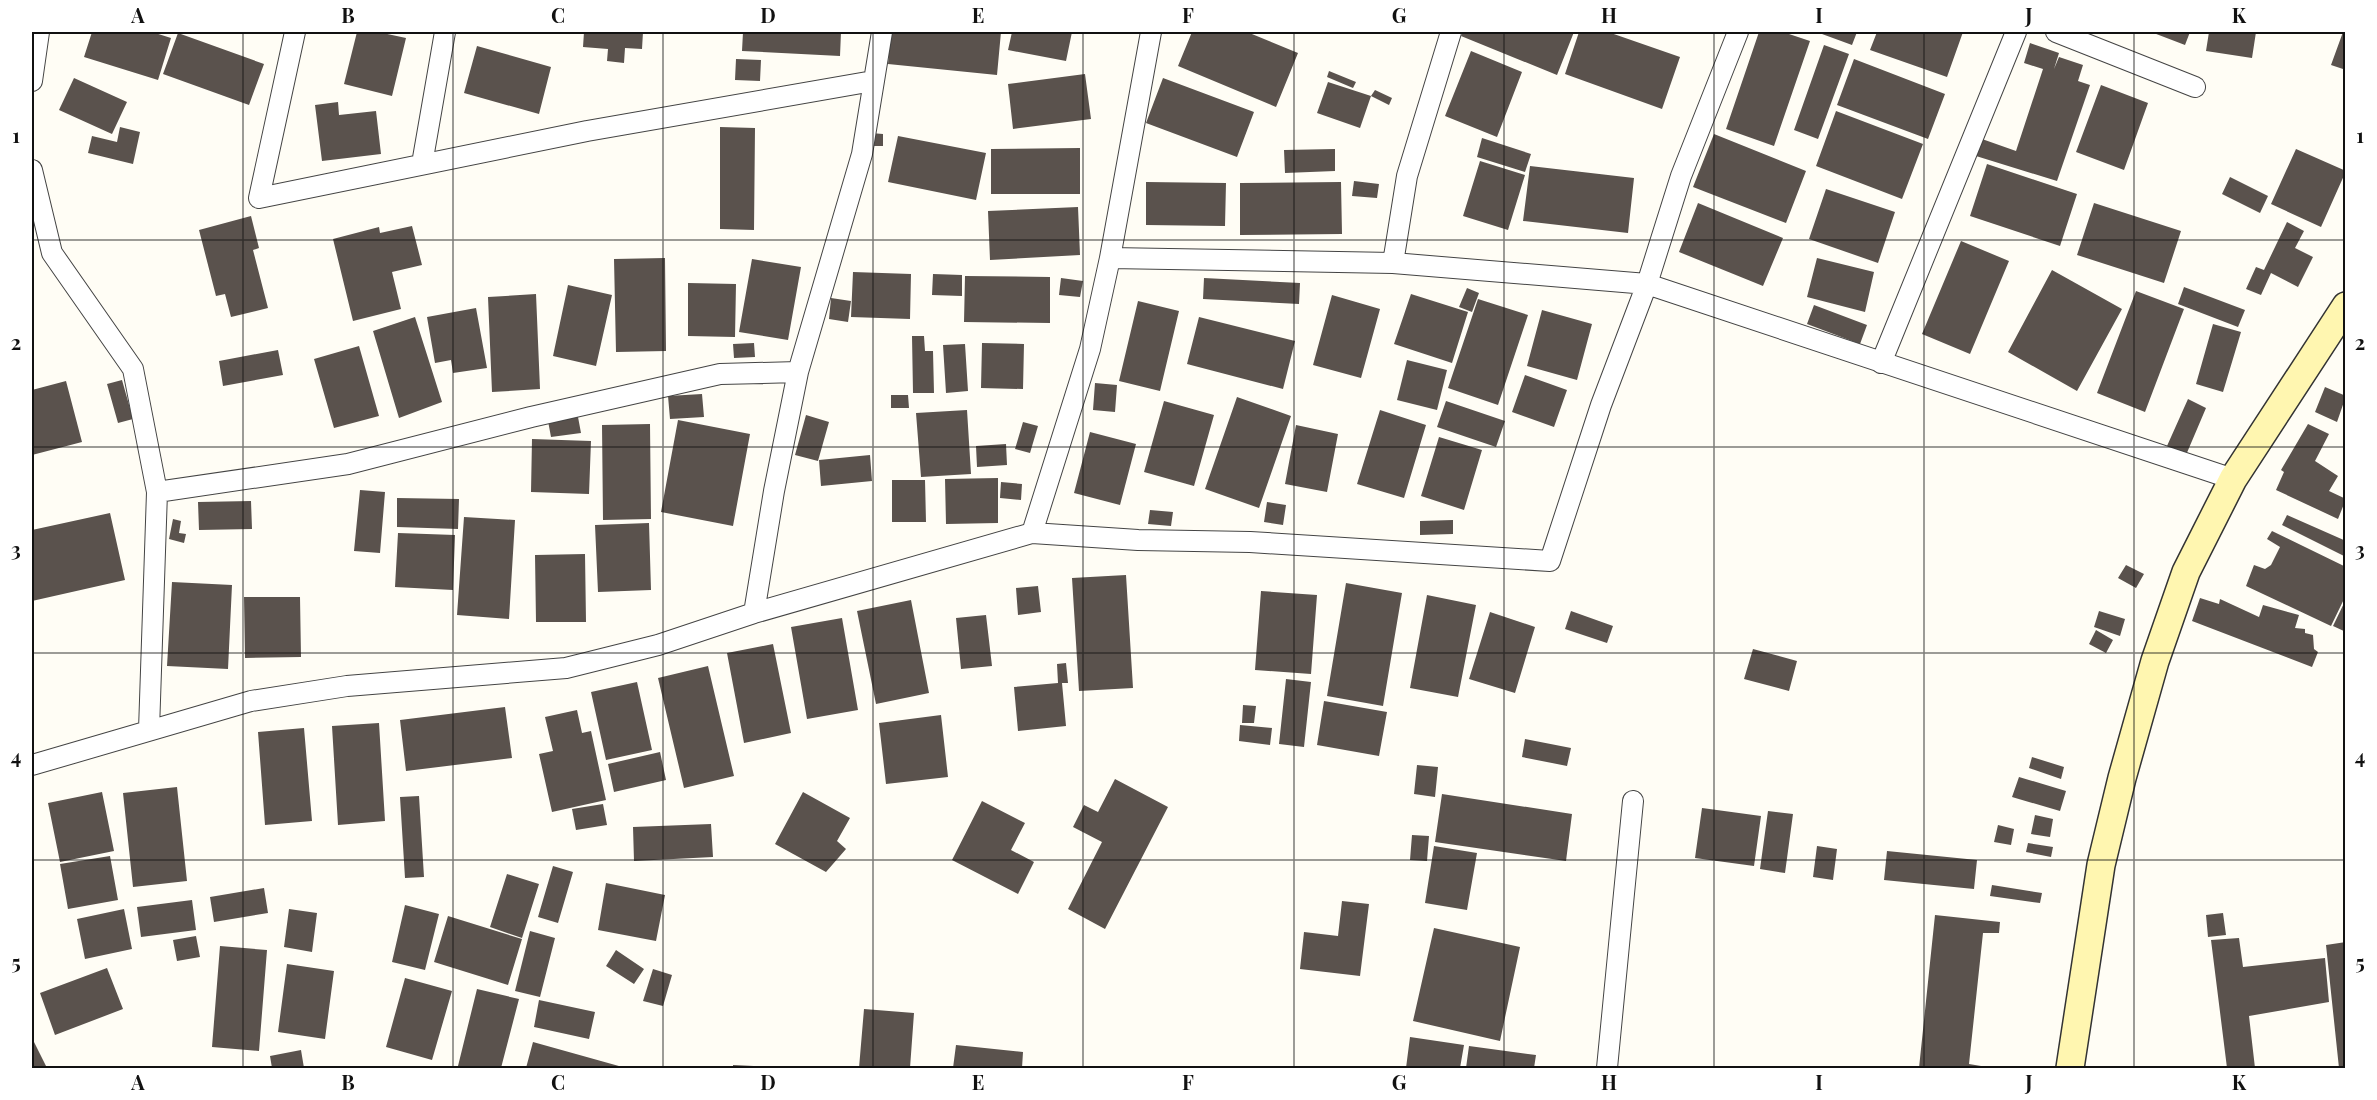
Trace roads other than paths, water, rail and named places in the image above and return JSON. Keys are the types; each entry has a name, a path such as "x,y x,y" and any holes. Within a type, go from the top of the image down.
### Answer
{"main road":[{"path":"2070,1068 2101,865 2122,778 2155,661 2186,572 2234,479 2346,306"}],"street":[{"path":"32,81 39,32"},
{"path":"295,32 260,198 587,131 873,81"},
{"path":"422,164 445,32"},
{"path":"754,613 774,492 798,372 862,154 882,32"},
{"path":"1032,533 1090,349 1110,258 1151,32"},
{"path":"1393,262 1407,176 1451,32"},
{"path":"32,765 251,701 347,686 567,668 658,645 754,613 1032,533 1138,540 1250,542 1550,561 1601,405 1647,284 1681,176 1737,32"},
{"path":"1881,363 2016,32"},
{"path":"2056,32 2195,87"},
{"path":"32,170 52,253 133,369 157,492 149,730"},
{"path":"1110,258 1393,262 1647,284 2234,479"},
{"path":"157,492 239,482 348,464 531,417 720,374 798,372"},
{"path":"1607,1068 1633,801"}]}
